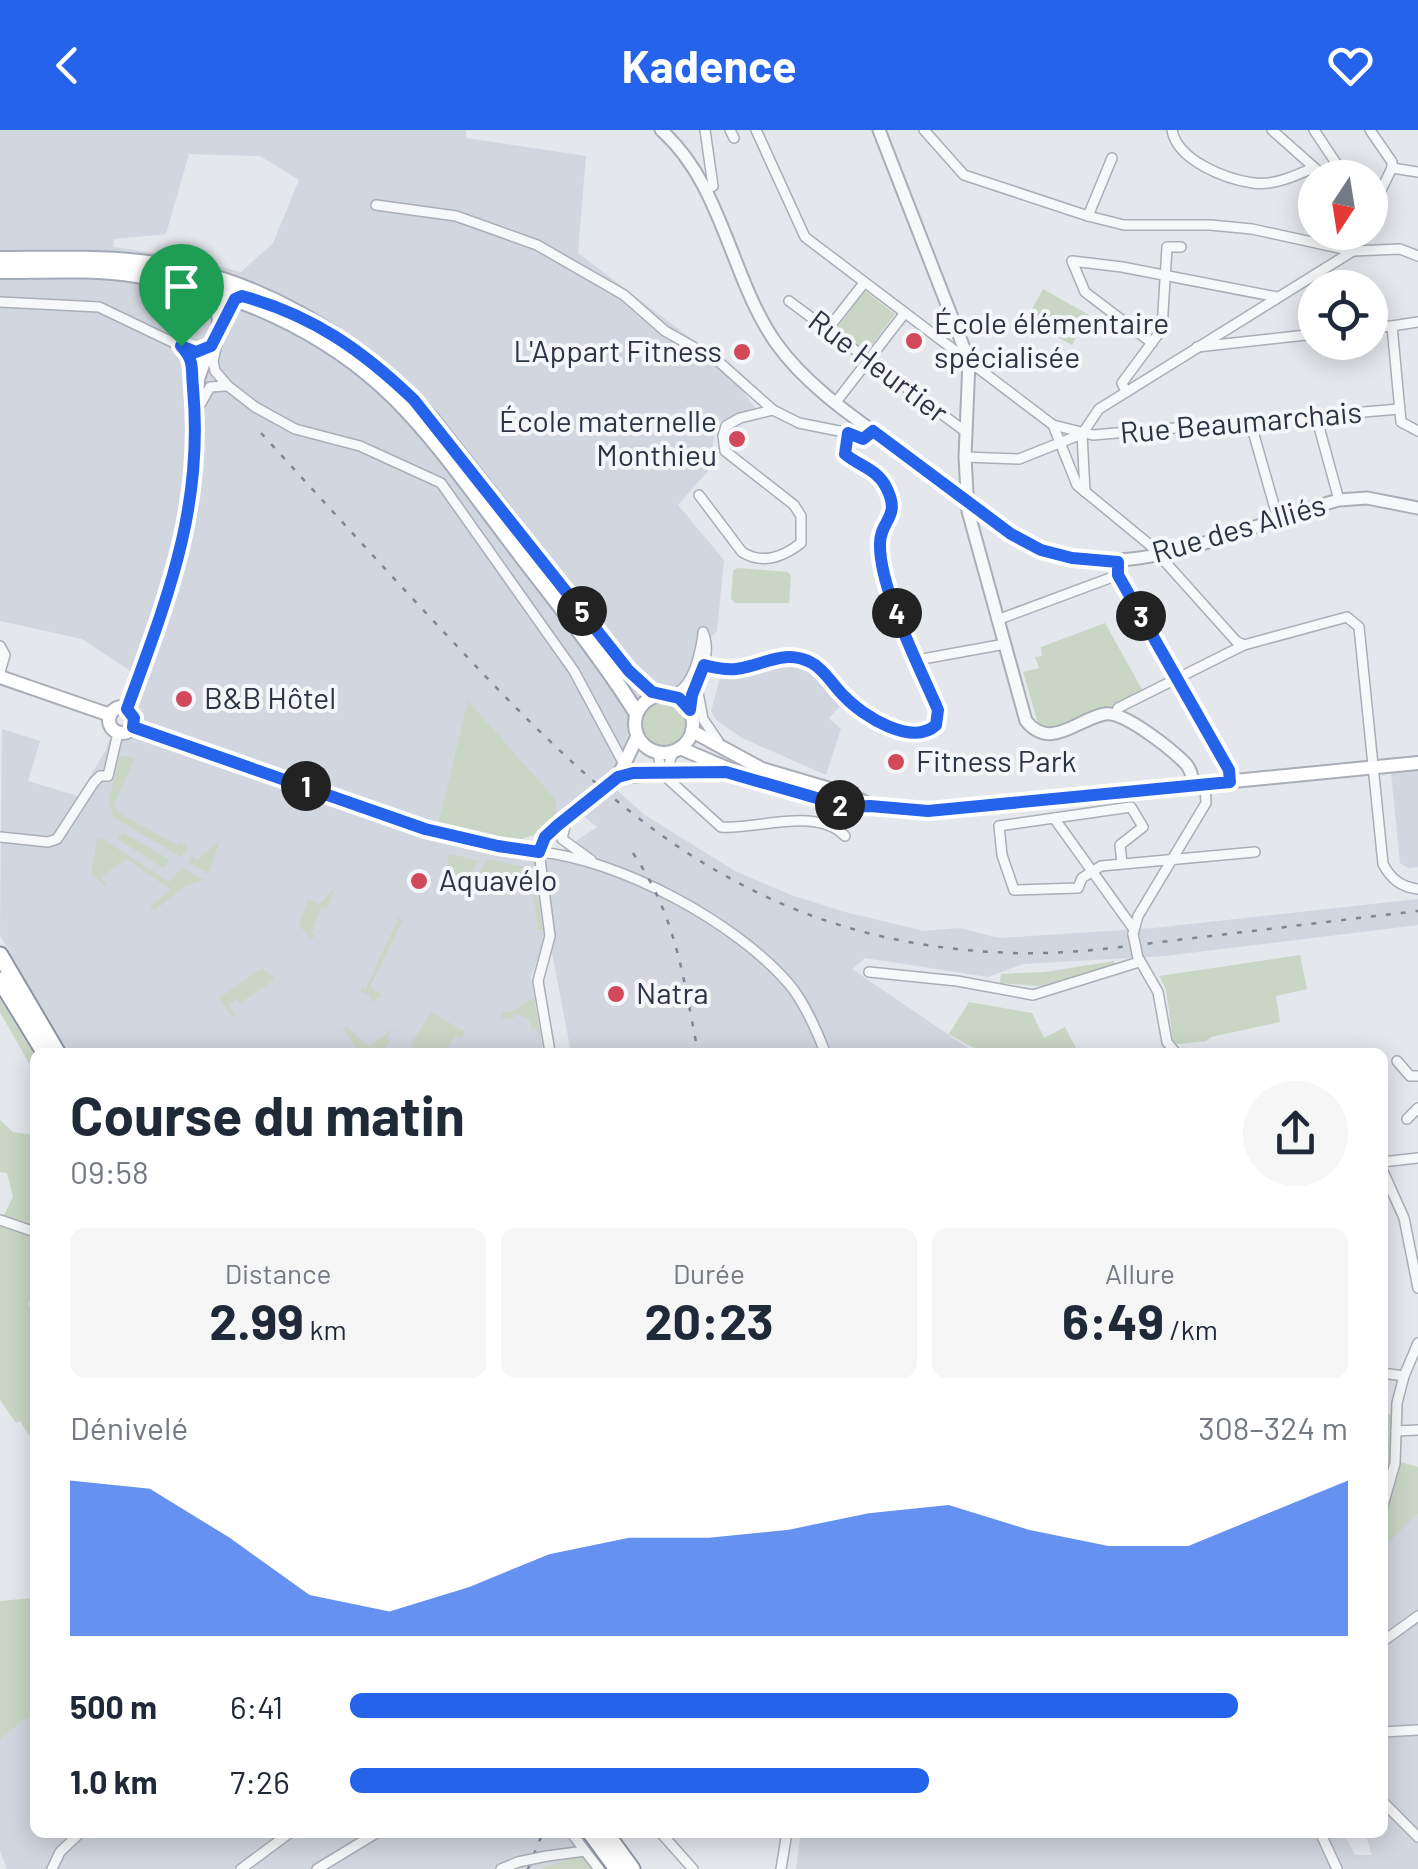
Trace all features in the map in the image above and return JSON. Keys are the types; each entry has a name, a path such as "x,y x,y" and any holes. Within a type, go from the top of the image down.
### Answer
{"highway":[{"path":"0,955 56,1048"},
{"path":"0,980 42,1048"},
{"path":"594,1838 617,1869"},
{"path":"609,1838 632,1869"}],"main road":[{"path":"0,259 171,266 239,293 322,340 375,380 406,410 557,602 636,712"},
{"path":"0,272 161,273 231,290 312,320 373,362 431,418 638,681 690,710 692,731"},
{"path":"137,274 214,300 220,311 219,331"},
{"path":"127,709 183,544 190,507 198,379 239,293"},
{"path":"0,674 110,715"},
{"path":"621,772 637,738 636,712 641,704 664,695"},
{"path":"119,708 127,709 134,718 133,727 118,732 110,726 110,715 119,708"},
{"path":"133,727 425,829 539,852 545,837 621,772 666,751 692,731"},
{"path":"692,731 761,776"},
{"path":"637,738 666,751 761,776 834,804 954,811 1418,762"},
{"path":"621,772 761,776"}],"street":[{"name":"Rue des Alliés","path":"661,130 675,143 705,190 776,344 803,374 1011,534 1041,550 1118,569 1339,500 1367,498 1418,508"},
{"path":"705,130 713,186 705,190"},
{"path":"756,130 805,237 1053,424 1082,434"},
{"path":"879,130 969,361 966,500 1026,722 1046,735 1105,714 1126,718 1188,765 1206,804 1133,931"},
{"path":"924,130 964,174 1088,216 1124,225 1210,225 1252,230 1353,251 1400,249 1418,256"},
{"path":"1172,130 1174,140 1191,158 1223,174 1254,184 1298,174"},
{"path":"1272,130 1304,160"},
{"path":"1314,130 1334,160"},
{"path":"1370,130 1392,162 1388,176"},
{"path":"1088,216 1112,158"},
{"path":"1392,168 1418,172"},
{"path":"376,205 456,216 538,245 624,295 665,331 718,361 773,410 799,423 863,439 873,431"},
{"path":"1126,392 1122,383 1162,329 1167,247 1181,247"},
{"path":"965,458 1020,459 1082,434 1099,408 1353,251"},
{"path":"1152,343 1085,292 1072,260 1278,297"},
{"path":"827,330 864,283"},
{"name":"Rue Heurtier","path":"790,301 966,432"},
{"path":"0,302 86,304 145,326 196,352 211,346"},
{"path":"836,402 904,314"},
{"path":"1388,326 1418,322"},
{"path":"1392,326 1399,409"},
{"path":"219,331 213,366 228,386 255,407 296,429 360,446 441,482 574,671 621,772"},
{"path":"1194,347 1298,336"},
{"path":"181,346 193,360 196,404"},
{"path":"195,427 206,390 216,385 228,386"},
{"name":"Rue Beaumarchais","path":"1082,434 1399,409 1401,422 1418,431"},
{"path":"699,495 742,552 751,557 780,556 801,543 801,516 794,505 732,459 724,445 726,426 734,420 773,410"},
{"path":"1316,416 1339,500"},
{"path":"704,665 734,670 773,658 792,657 818,668 864,713 889,725 913,732 931,730 936,725 938,710 892,604 879,542 892,518 892,502 880,476 845,454 860,421"},
{"path":"1250,421 1278,519"},
{"path":"1053,424 1077,485 1158,555 1236,641 1244,645"},
{"path":"1082,434 1085,492"},
{"path":"998,620 1118,569 1229,770 1230,782"},
{"path":"1116,715 1118,708 1244,645 1348,618 1360,628 1383,864 1394,880 1418,888"},
{"path":"664,695 685,688 703,632 708,645 690,710"},
{"path":"918,660 1005,644"},
{"path":"0,646 5,654 0,674"},
{"path":"696,687 710,734 761,776"},
{"path":"0,837 48,842 57,838 94,782 100,776 108,776 118,732"},
{"path":"666,751 665,775 721,827 810,821 837,828 845,836"},
{"path":"684,792 688,771"},
{"path":"1122,863 1120,845 1142,827 1131,806 999,826 1002,855 1014,890 1078,888 1082,878 1097,869 1122,863 1254,852"},
{"path":"1054,818 1097,869 1133,931 1139,960 1158,992 1167,1042 1172,1048"},
{"path":"562,824 566,844 602,867"},
{"path":"549,1048 538,981 550,936 539,852 602,867 676,898 758,954 792,988 822,1048"},
{"path":"869,972 957,980 1033,995 1139,960"},
{"path":"1398,1061 1410,1076 1418,1076"},
{"path":"1406,1118 1418,1108"},
{"path":"1388,1161 1418,1158"},
{"path":"1388,1183 1404,1218 1418,1287"},
{"path":"0,1220 30,1230"},
{"path":"1388,1488 1395,1463 1397,1403 1418,1343"},
{"path":"1388,1374 1404,1376"},
{"path":"1396,1431 1418,1430"},
{"path":"1388,1638 1418,1616"},
{"path":"1388,1732 1418,1730"},
{"path":"1388,1808 1418,1837"},
{"path":"52,1869 60,1852 75,1838"},
{"path":"241,1869 283,1838"},
{"path":"317,1869 368,1838"},
{"path":"576,1838 598,1869"},
{"path":"665,1838 693,1869"},
{"path":"782,1869 786,1838"},
{"path":"1323,1838 1337,1869"},
{"path":"501,1869 518,1862 586,1851"}],"shaded area":[{"path":"0,130 466,130 466,138 586,156 578,253 689,337 737,383 755,408 716,423 709,470 678,505 724,560 717,631 711,637 711,654 696,680 638,698 617,769 604,779 645,815 735,871 791,895 924,931 959,928 999,938 1154,928 1418,899 1418,925 1165,956 1023,964 988,977 865,958 852,969 968,1048 570,1048 548,932 531,976 542,1048 64,1048 0,935 2,729 40,741 28,781 78,796 109,739 145,737 434,837 532,860 551,858 597,827 571,806 554,819 463,834 122,721 138,676 82,639 0,621","holes":["189,154 260,156 299,180 273,243 241,272 183,257 113,247 114,239 166,234"]},
{"path":"784,664 800,666 814,674 842,704 829,718 841,729 826,775 742,738 716,720 711,711 721,675 740,676"},
{"path":"1418,770 1418,867 1408,868 1400,863 1391,773"},
{"path":"1388,1473 1418,1499 1418,1869 796,1869 800,1838 1346,1838 1355,1855 1372,1855 1367,1838 1388,1838"},
{"path":"30,1717 30,1838 574,1838 585,1853 542,1869 7,1869 0,1851 0,1740"}],"green space":[{"path":"1043,289 1089,315 1072,345 1026,320"},
{"path":"865,291 895,314 867,351 837,328"},
{"path":"737,568 788,572 789,603 735,603 731,599 733,571"},
{"path":"1105,623 1144,693 1055,728 1038,723 1023,672 1039,668 1035,657 1042,656 1041,647"},
{"path":"468,701 556,800 556,817 534,835 513,842 438,825"},
{"path":"663,701 679,708 686,724 679,740 663,747 647,740 640,724 647,708"},
{"path":"120,756 135,758 114,804 119,813 186,846 181,857 113,817 109,800"},
{"path":"122,832 170,860 163,868 118,839"},
{"path":"101,838 169,882 182,868 204,880 185,886 154,911 150,906 171,890 127,859 101,877 105,887 91,873 97,840"},
{"path":"220,840 209,874 188,862 192,856 197,860"},
{"path":"449,854 478,861 462,889 445,879"},
{"path":"488,859 532,869 543,930 533,930 538,927 533,893 527,892 528,886 514,883 509,902 511,882 478,874"},
{"path":"335,888 327,909 322,907 311,939 299,925 308,899 319,904"},
{"path":"399,917 402,921 370,987 382,995 372,1002 370,995 360,991 366,988"},
{"path":"1300,955 1307,989 1276,996 1280,1022 1206,1041 1177,1044 1173,1040 1166,989 1159,976"},
{"path":"1114,961 1050,987 1000,983 1001,974 1045,972"},
{"path":"262,968 275,979 240,1003 237,999 229,1005 235,1015 232,1017 219,998"},
{"path":"534,997 542,1048 537,1029 532,1029 528,1018 514,1014 513,1019 504,1017 502,1022 503,1013"},
{"path":"0,999 30,1048 30,1065 0,1012"},
{"path":"969,1002 1032,1013 1044,1038 1065,1027 1076,1048 974,1048 949,1034"},
{"path":"431,1012 465,1032 461,1039 455,1036 448,1048 411,1048"},
{"path":"346,1026 369,1047 394,1028 387,1037 392,1045 387,1044 386,1048 357,1048 343,1029"},
{"path":"0,1120 13,1132 30,1134 30,1436 0,1400 0,1223 13,1197 7,1173 0,1172"},
{"path":"1388,1414 1393,1415 1388,1473"},
{"path":"1400,1462 1418,1467 1418,1513 1389,1542 1388,1501"},
{"path":"30,1598 30,1717 0,1740 0,1601"},
{"path":"585,1853 596,1869 542,1869 543,1868"}],"railway":[{"path":"261,433 456,645 576,766 637,817 701,861 768,898 842,926 922,944 1012,953 1099,949 1418,911"},
{"path":"633,853 669,925 697,1048"},
{"path":"528,1869 541,1838"}],"place":[{"name":"École élémentaire spécialisée","path":"914,341"},
{"name":"L'Appart Fitness","path":"742,352"},
{"name":"École maternelle Monthieu","path":"737,439"},
{"name":"B&B Hôtel","path":"184,699"},
{"name":"Fitness Park","path":"896,762"},
{"name":"Aquavélo","path":"419,881"},
{"name":"Natra","path":"616,994"}],"route":[{"path":"242,296 312,320 351,345 395,381 431,418 618,658 656,695 679,698 690,710 704,665 734,670 773,658 792,657 812,662 864,713 889,725 922,733 936,725 938,710 892,604 879,542 892,518 892,502 880,476 845,454 848,433 863,439 873,431 1011,534 1041,550 1072,558 1118,562 1118,575 1229,770 1230,782 928,811 848,807 726,772 633,773 618,777 558,825 545,837 539,852 526,852 425,829 133,727 132,712 127,709 176,573 190,507 196,404 192,385 194,364 181,346 196,352 211,346 235,299 242,296"}]}
